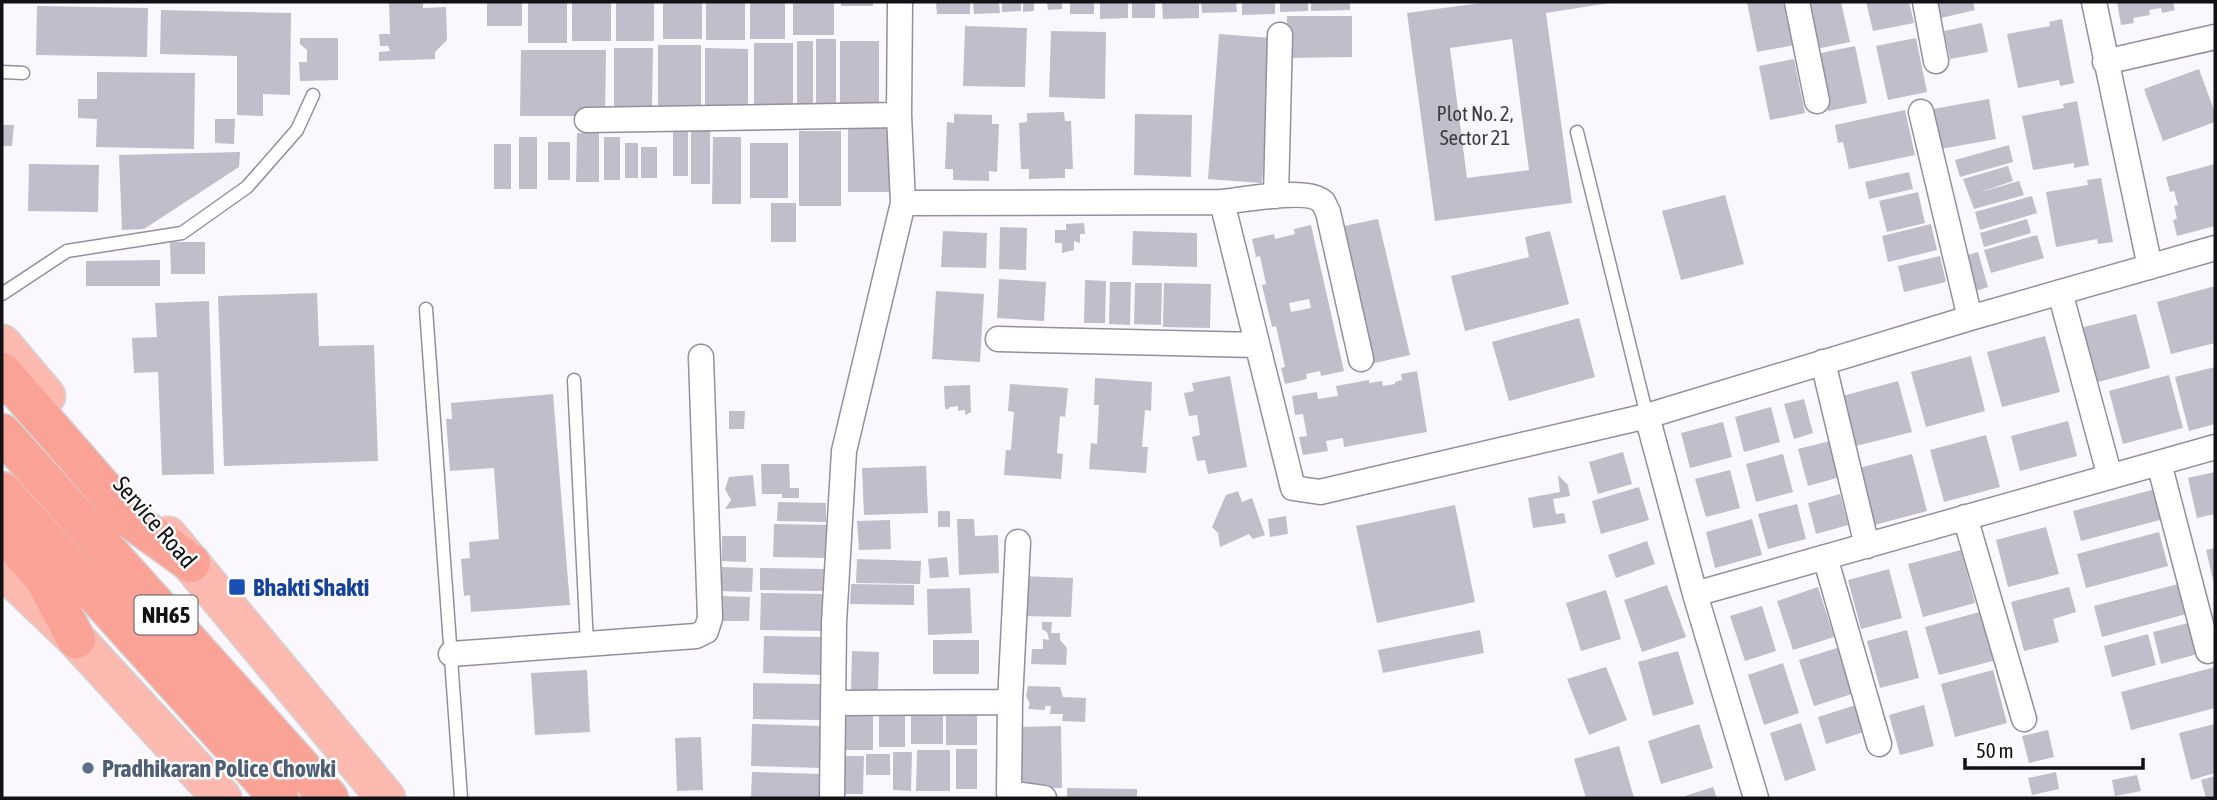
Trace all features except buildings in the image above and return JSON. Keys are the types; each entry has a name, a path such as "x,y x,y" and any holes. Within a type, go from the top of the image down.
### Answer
{"highway":[{"path":"2,372 130,519 191,563"},
{"name":"NH65","path":"2,433 329,798"},
{"name":"NH65","path":"2,491 279,798"},
{"path":"2,531 44,578 76,639"}],"main road":[{"name":"Service Road","path":"2,344 191,563 386,798"},
{"path":"2,568 76,639 222,798"}],"street":[{"path":"832,798 834,624 844,450 903,203 899,114 900,2"},
{"path":"1797,2 1817,102"},
{"path":"1925,2 1936,61"},
{"path":"2094,2 2150,267"},
{"path":"1276,196 1280,34"},
{"path":"2105,62 2215,37"},
{"path":"1920,112 1970,318"},
{"path":"587,120 899,114"},
{"path":"903,203 1222,202 1297,194 1312,196 1323,202 1328,212 1361,359"},
{"path":"1222,202 1293,488 1320,492 1647,416 1970,318 2215,248"},
{"path":"2060,292 2110,477"},
{"path":"998,339 1257,345"},
{"path":"451,654 696,636 706,631 710,618 701,357"},
{"path":"1823,362 1867,545"},
{"path":"1647,416 1695,594 1756,798"},
{"path":"1695,594 2215,447"},
{"path":"2159,463 2208,651"},
{"path":"1965,517 2024,719"},
{"path":"1018,542 1010,702 1009,793 1044,798"},
{"path":"1825,557 1879,744"},
{"path":"833,703 1010,702"}],"lane":[{"path":"2,72 23,73"},
{"path":"2,294 67,251 182,233 247,187 297,130 313,95"},
{"path":"1577,132 1647,416"},
{"path":"426,309 461,798"},
{"path":"574,380 587,644"}],"place":[{"name":"Bhakti Shakti","path":"237,587"},
{"name":"Pradhikaran Police Chowki","path":"88,768"}]}
